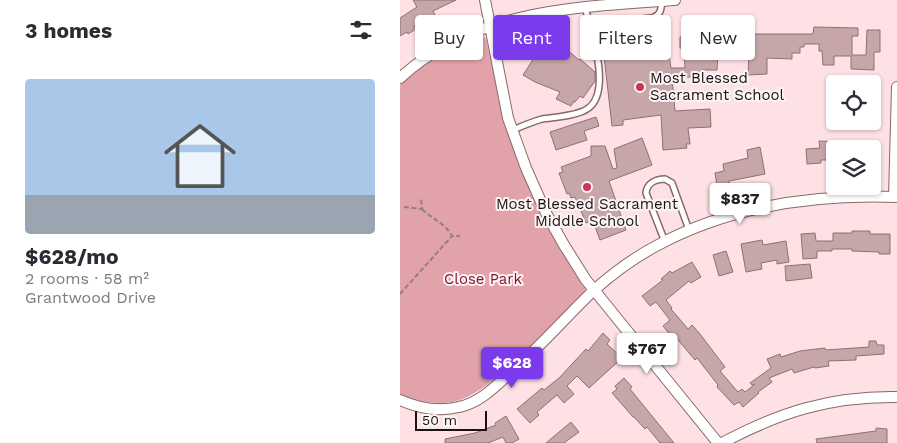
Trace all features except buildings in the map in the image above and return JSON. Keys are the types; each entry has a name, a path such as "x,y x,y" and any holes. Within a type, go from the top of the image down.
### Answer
{"street":[{"path":"485,0 508,118 526,168 546,213 564,246 594,290 718,443"},
{"path":"400,78 411,68 454,40 489,25 532,14 585,6 675,0"},
{"path":"400,400 414,406 435,409 459,407 477,400 492,390 527,358 594,290 626,266 665,242 690,230 734,214 777,204 825,198 896,197 897,88"},
{"path":"722,443 774,418 811,406 850,398 897,397"}],"lane":[{"path":"659,15 662,1"},
{"path":"585,6 587,15"},
{"path":"513,130 539,120 587,110 596,101 600,89 600,74 597,60"},
{"path":"665,242 646,193 650,184 666,179 672,183 690,230"}],"path":[{"path":"421,198 422,209"},
{"path":"404,207 422,209 446,227 452,236"},
{"path":"400,294 452,236 460,236"}],"green space":[{"name":"Close Park","path":"483,35 486,39 499,94 552,232 585,287 585,292 561,320 506,370 470,395 456,401 442,403 414,399 400,394 400,85 432,60 483,60"}],"place":[{"name":"Most Blessed Sacrament School","path":"640,87"},
{"name":"Most Blessed Sacrament Middle School","path":"587,187"}]}
